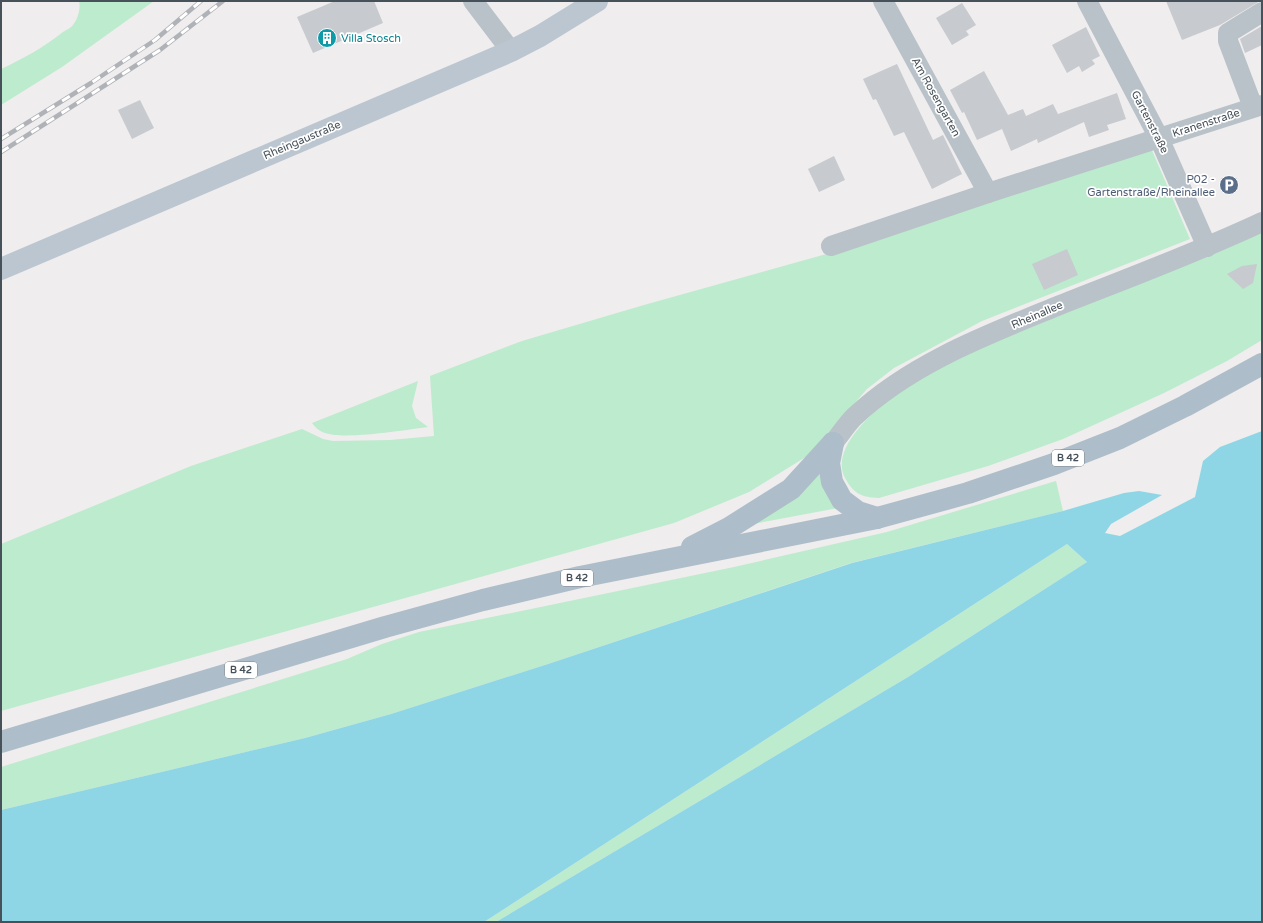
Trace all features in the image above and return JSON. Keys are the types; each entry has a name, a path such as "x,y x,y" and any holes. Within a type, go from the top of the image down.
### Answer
{"main road":[{"name":"Rheingaustraße","path":"1,269 511,51 557,26 597,1"},
{"name":"B 42","path":"1,742 392,625 498,596 672,558 877,518 968,492 1054,464 1120,438 1185,406 1262,364"},
{"path":"833,443 829,463 832,482 842,500 858,512 877,518"},
{"path":"672,558 729,528 791,489 833,443"}],"street":[{"path":"473,1 511,51"},
{"name":"Am Rosengarten","path":"883,1 988,192"},
{"name":"Gartenstraße","path":"1087,1 1159,138 1207,247"},
{"name":"Kranenstraße","path":"1159,138 1258,106 1228,41 1228,33 1262,12"},
{"path":"831,246 988,192 1159,138"},
{"name":"Rheinallee","path":"833,443 854,418 888,389 922,366 1030,317 1207,247 1262,222"}],"green space":[{"path":"79,1 154,1 62,67 1,105 1,69 48,43 71,27 75,23 79,13"},
{"path":"1151,148 1190,239 982,321 894,368 867,389 809,455 749,492 674,523 1,711 1,544 191,466 302,429 323,439 333,441 390,440 434,436 430,376 522,341 830,253"},
{"path":"1262,232 1262,340 1227,361 1164,393 1063,439 988,466 879,498 867,497 859,494 852,488 845,478 842,466 844,453 850,440 871,415 907,386 954,360 972,352"},
{"path":"418,381 412,406 416,418 428,427 375,434 334,435 321,431 312,423"},
{"path":"821,473 838,508 748,525"},
{"path":"1056,481 1063,511 851,563 548,664 391,714 305,738 1,810 1,767 347,659 382,644 419,632 734,567 887,532"},
{"path":"1067,544 1087,562 908,677 496,922 484,922"}],"water":[{"path":"1262,431 1262,922 496,922 908,677 1087,562 1067,544 484,922 1,922 1,810 305,738 391,714 548,664 852,563 1063,511 1124,493 1139,491 1162,495 1111,524 1105,533 1120,536 1195,497 1203,461 1220,447"}],"building":[{"name":"Villa Stosch","path":"335,1 374,1 383,23 313,53 297,17"},
{"path":"1166,1 1260,1 1220,25 1182,40"},
{"path":"962,3 976,25 966,31 969,35 952,45 936,18"},
{"path":"1262,26 1262,45 1245,53 1240,39"},
{"path":"1086,27 1100,56 1092,60 1095,64 1082,72 1079,66 1067,73 1052,45"},
{"path":"897,64 933,140 943,135 962,174 932,189 904,132 894,136 876,99 873,100 863,79"},
{"path":"984,71 1008,115 1023,109 1026,116 1053,104 1058,114 1117,93 1126,119 1107,125 1109,130 1089,137 1084,122 1038,143 1037,139 1011,151 1002,129 977,140 964,112 962,113 950,90"},
{"path":"140,100 154,128 132,139 118,110"},
{"path":"834,156 845,180 819,192 808,169"},
{"path":"1067,249 1078,275 1044,290 1032,264"},
{"path":"1257,264 1253,283 1243,289 1227,274 1242,266"}],"railway":[{"path":"1,139 91,83 155,40 201,1"},
{"path":"1,152 160,50 223,1"}],"place":[{"name":"Villa Stosch","path":"327,38"},
{"name":"P02 - Gartenstraße/Rheinallee","path":"1229,185"}]}
